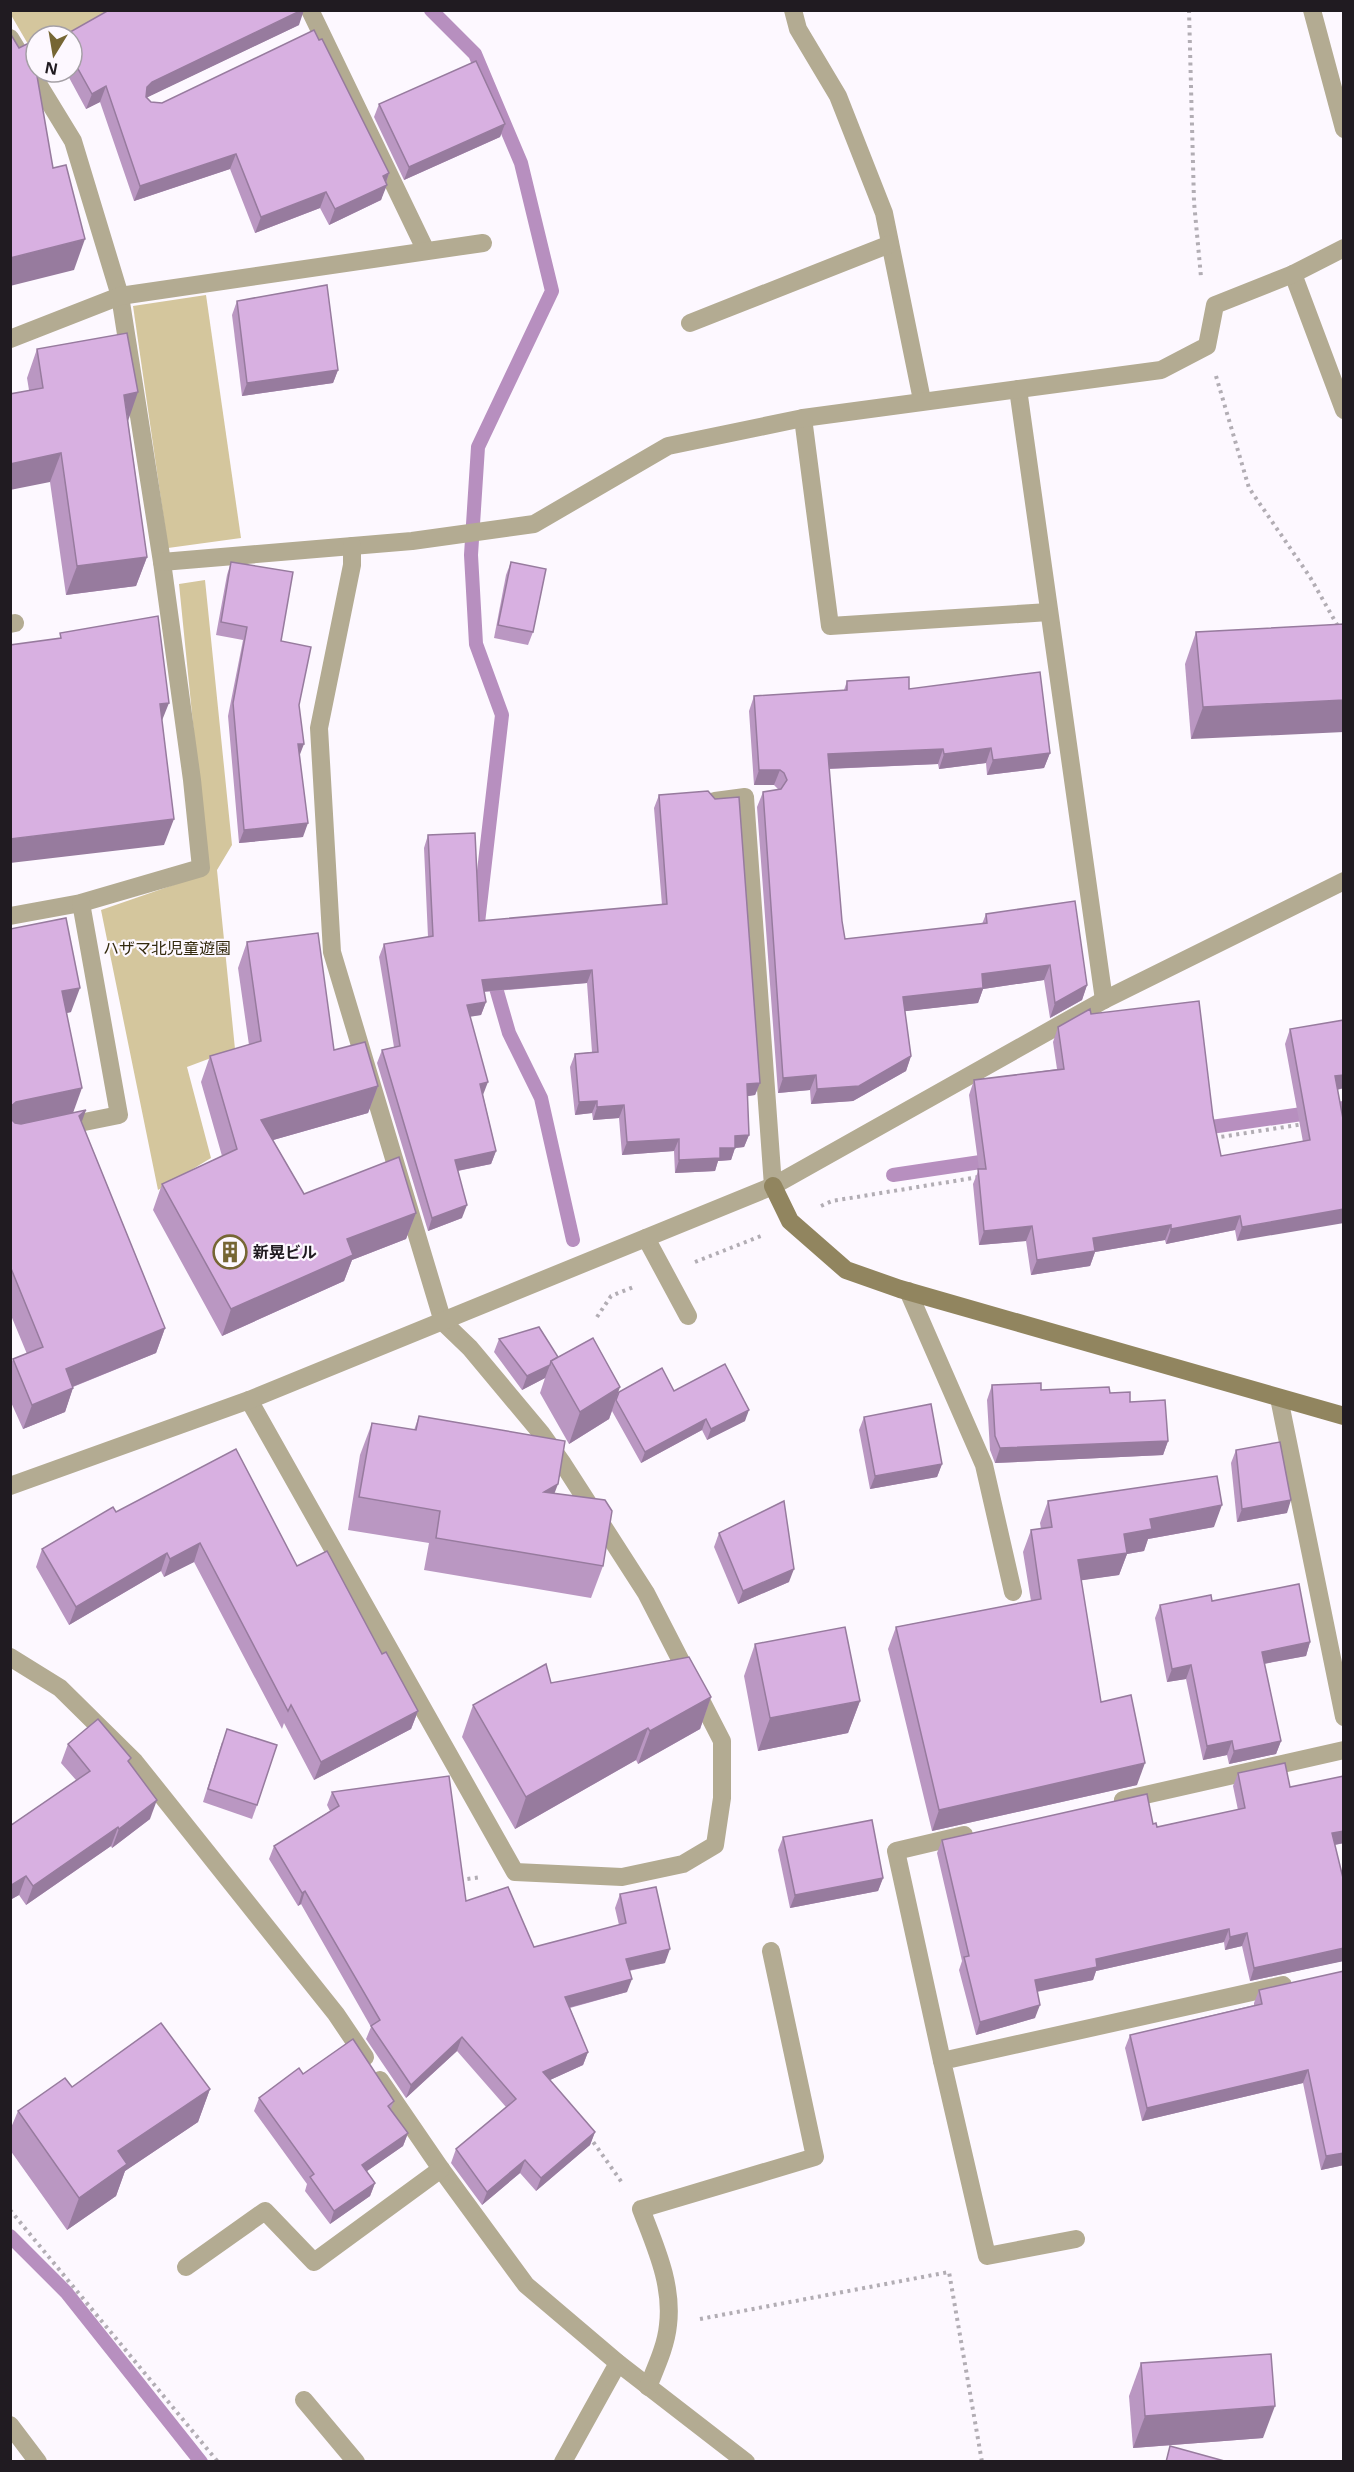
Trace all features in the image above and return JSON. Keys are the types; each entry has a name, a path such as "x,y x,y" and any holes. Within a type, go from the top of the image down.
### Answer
{"street":[{"path":"309,10 313,31 426,251"},
{"path":"793,10 798,29 838,96 884,213 922,400"},
{"path":"1312,10 1344,129"},
{"path":"10,38 73,141 120,296 162,562 192,780 201,868 81,903 10,916"},
{"path":"10,339 120,296 483,243"},
{"path":"690,323 890,244"},
{"path":"162,562 412,541 534,524 668,446 803,418 1161,369 1207,346 1215,305 1293,274 1344,248"},
{"path":"1293,274 1344,410"},
{"path":"1017,388 1104,1000"},
{"path":"803,418 830,626 1049,612"},
{"path":"249,1400 515,1872 622,1877 683,1864 715,1845 722,1798 722,1741 646,1593 563,1464 541,1433 470,1348 443,1322 332,952 319,728 352,565 352,546"},
{"path":"714,801 754,796 773,1186 790,1221 846,1270 908,1291 1344,1416"},
{"path":"10,1486 249,1400 773,1186 1104,1000 1344,881"},
{"path":"10,1137 119,1115 81,903"},
{"path":"646,1238 688,1316"},
{"path":"908,1291 984,1465 1013,1592"},
{"path":"1279,1398 1344,1717"},
{"path":"10,1657 60,1688 135,1762 336,2014 441,2169 526,2285 618,2363 746,2462"},
{"path":"1103,1804 1344,1750"},
{"path":"976,1833 896,1851 987,2256 1076,2239"},
{"path":"648,2387 664,2346 669,2325 668,2285 641,2208 815,2157 771,1951"},
{"path":"942,2061 1298,1982"},
{"path":"186,2267 265,2211 314,2262 441,2169"},
{"path":"563,2462 618,2363"},
{"path":"304,2400 356,2462"},
{"path":"10,2425 38,2462"}],"path":[{"path":"1189,10 1194,202 1201,280"},
{"path":"1207,346 1249,488 1310,577 1344,637"},
{"path":"1204,1140 1309,1123"},
{"path":"790,1221 832,1201 983,1176"},
{"path":"449,1881 515,1872"},
{"path":"587,2134 641,2208"},
{"path":"10,2210 218,2462"},
{"path":"669,2325 949,2272 982,2462"}],"green space":[{"path":"10,11 111,11 84,25 24,24 24,37"},
{"path":"206,295 241,538 168,548 133,306"},
{"name":"ハザマ北児童遊園","path":"205,580 232,845 217,870 235,1049 187,1067 211,1158 158,1190 101,910 208,873 179,584"}],"building":[{"path":"109,10 302,10 152,82 147,87 146,97 151,102 162,103 314,30 319,40 322,39 389,173 383,176 387,185 335,209 326,192 261,217 236,154 140,186 106,86 92,94 84,80 84,24"},
{"path":"10,33 19,48 24,46 24,84 38,84 53,168 66,165 85,239 10,258"},
{"path":"476,61 505,124 409,167 379,104"},
{"path":"327,285 338,370 247,383 237,301"},
{"path":"127,333 138,392 124,395 147,557 77,566 61,453 10,464 10,394 43,388 37,349"},
{"path":"231,562 293,572 281,641 311,647 299,705 304,744 298,744 308,823 244,830 233,703 247,627 221,622"},
{"path":"511,562 546,569 533,632 498,625"},
{"path":"158,616 169,703 160,704 174,819 10,839 10,645 61,638 60,633"},
{"path":"1344,624 1344,700 1203,707 1196,632"},
{"path":"1040,672 1050,753 993,760 991,748 944,754 943,749 828,754 842,921 845,939 987,923 986,914 1075,901 1087,985 1055,1003 1050,965 982,974 983,988 903,997 911,1056 859,1086 817,1089 816,1075 783,1078 763,792 781,789 787,780 780,770 759,770 754,696 847,690 847,681 909,677 909,689"},
{"path":"708,791 715,799 739,797 760,1083 747,1084 749,1135 735,1136 735,1148 720,1148 720,1158 679,1160 679,1139 627,1142 624,1105 597,1107 597,1101 579,1102 575,1054 598,1052 592,970 482,980 486,1002 467,1005 488,1082 480,1084 496,1151 455,1160 467,1205 432,1218 382,1050 400,1046 384,944 433,936 428,835 475,833 479,921 667,904 659,795"},
{"path":"66,918 80,988 62,991 82,1088 16,1102 10,1107 10,929"},
{"path":"318,933 334,1050 365,1042 378,1086 261,1120 304,1194 399,1157 416,1213 347,1239 353,1255 231,1309 162,1184 237,1149 210,1056 261,1041 247,942"},
{"path":"1199,1001 1213,1117 1221,1156 1310,1140 1290,1029 1344,1020 1344,1075 1335,1076 1344,1124 1344,1209 1242,1227 1240,1216 1171,1229 1171,1225 1093,1238 1095,1251 1037,1260 1032,1226 984,1231 978,1169 986,1169 974,1080 1064,1069 1058,1027 1090,1009 1091,1014"},
{"path":"86,1110 79,1116 165,1328 66,1369 73,1388 32,1405 13,1359 43,1347 10,1266 10,1118 15,1123 21,1124"},
{"path":"539,1327 558,1357 551,1361 550,1365 527,1376 499,1339"},
{"path":"593,1338 620,1387 580,1412 551,1361"},
{"path":"725,1364 749,1410 711,1429 706,1419 645,1452 616,1400 619,1392 662,1368 674,1391"},
{"path":"1041,1383 1041,1390 1109,1387 1110,1393 1130,1392 1130,1402 1165,1400 1168,1441 1000,1448 995,1436 992,1385"},
{"path":"931,1404 942,1464 875,1476 864,1417"},
{"path":"419,1416 565,1441 558,1484 544,1492 605,1500 612,1511 603,1566 436,1538 440,1511 359,1497 372,1423 416,1430"},
{"path":"1280,1442 1291,1500 1242,1509 1236,1450"},
{"path":"236,1449 297,1566 327,1551 382,1654 386,1652 418,1711 321,1762 291,1705 288,1711 200,1543 170,1559 167,1553 76,1607 42,1549 113,1507 116,1512"},
{"path":"1217,1476 1222,1505 1150,1519 1152,1529 1124,1534 1127,1553 1078,1560 1101,1702 1131,1695 1145,1763 939,1810 896,1627 1041,1599 1031,1530 1052,1527 1048,1501"},
{"path":"784,1501 794,1569 743,1591 719,1533"},
{"path":"1299,1584 1310,1642 1262,1652 1281,1741 1234,1751 1232,1741 1207,1746 1191,1665 1172,1669 1160,1605 1211,1595 1212,1601"},
{"path":"845,1627 860,1701 770,1718 755,1644"},
{"path":"689,1657 711,1697 650,1731 648,1728 526,1797 473,1705 546,1664 551,1683"},
{"path":"98,1719 131,1758 128,1761 157,1800 119,1829 118,1827 33,1886 26,1876 10,1886 10,1826 90,1771 68,1744"},
{"path":"227,1729 277,1745 257,1805 208,1789"},
{"path":"1285,1763 1290,1787 1344,1776 1344,1831 1332,1833 1344,1882 1344,1948 1254,1968 1247,1933 1230,1937 1229,1929 1096,1959 1097,1967 1035,1980 1040,2005 980,2022 964,1957 969,1956 942,1840 1147,1794 1153,1824 1156,1823 1157,1827 1245,1808 1238,1773"},
{"path":"449,1776 466,1901 508,1887 534,1947 626,1923 620,1894 656,1887 670,1949 626,1959 632,1979 565,1997 588,2052 543,2072 595,2132 541,2178 525,2160 487,2192 456,2149 516,2099 462,2037 411,2085 371,2026 380,2020 305,1891 302,1893 274,1846 339,1806 332,1792"},
{"path":"872,1820 883,1878 795,1895 783,1837"},
{"path":"1344,1971 1344,2153 1326,2156 1308,2070 1147,2108 1130,2035 1262,2004 1259,1990"},
{"path":"161,2023 210,2089 118,2151 127,2164 79,2198 18,2111 65,2078 72,2087"},
{"path":"353,2039 394,2101 388,2106 408,2133 362,2165 375,2183 334,2211 310,2177 314,2174 259,2098 299,2068 303,2074"},
{"path":"1271,2354 1275,2406 1145,2416 1141,2363"},
{"path":"1170,2446 1228,2462 1166,2462"}],"waterway":[{"path":"431,10 475,54 521,163 552,291 478,447 471,555 476,644 502,715 478,923 480,929"},
{"path":"492,974 509,1033 541,1098 573,1240"},
{"path":"1197,1129 1344,1108"},
{"path":"893,1175 994,1160"},
{"path":"10,2236 66,2292 201,2462"}],"place":[{"name":"新晃ビル","path":"230,1252"}]}
